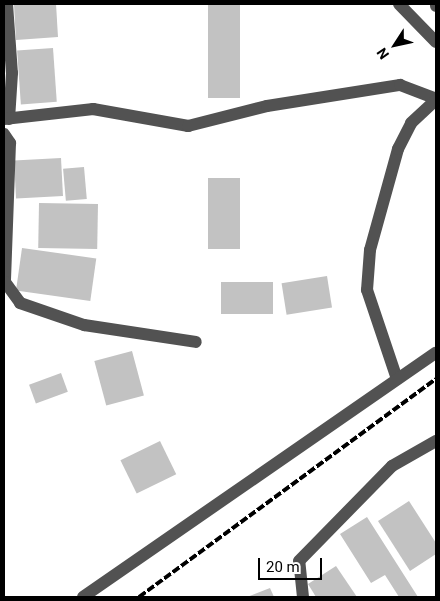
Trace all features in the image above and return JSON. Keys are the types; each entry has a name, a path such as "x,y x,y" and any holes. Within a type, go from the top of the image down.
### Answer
{"street":[{"path":"7,4 12,73 6,119 93,109 188,126 267,106 400,85 436,100 411,123 398,148 370,250 367,290 397,379"},
{"path":"399,4 436,42"},
{"path":"4,134 10,143 4,282 20,303 84,325 196,342"},
{"path":"83,597 436,353"},
{"path":"303,597 299,561 392,466 436,441"}],"building":[{"path":"56,4 58,37 16,40 14,5"},
{"path":"208,4 240,4 240,98 208,98"},
{"path":"53,48 57,102 21,104 17,51"},
{"path":"61,158 63,196 16,198 14,160"},
{"path":"84,167 87,199 66,201 63,169"},
{"path":"208,178 240,178 240,249 208,249"},
{"path":"39,203 98,204 97,249 38,248"},
{"path":"22,248 96,258 90,301 16,291"},
{"path":"327,276 332,308 287,315 282,283"},
{"path":"221,282 273,282 273,314 221,314"},
{"path":"132,351 144,395 106,406 94,361"},
{"path":"61,373 68,392 36,403 29,385"},
{"path":"160,441 176,474 137,494 120,460"},
{"path":"409,501 436,543 436,554 410,571 378,521"},
{"path":"367,517 418,597 399,597 385,575 371,583 340,534"},
{"path":"336,566 357,597 316,597 308,584"},
{"path":"270,588 274,597 247,597"}],"railway":[{"path":"139,597 436,379"}]}
